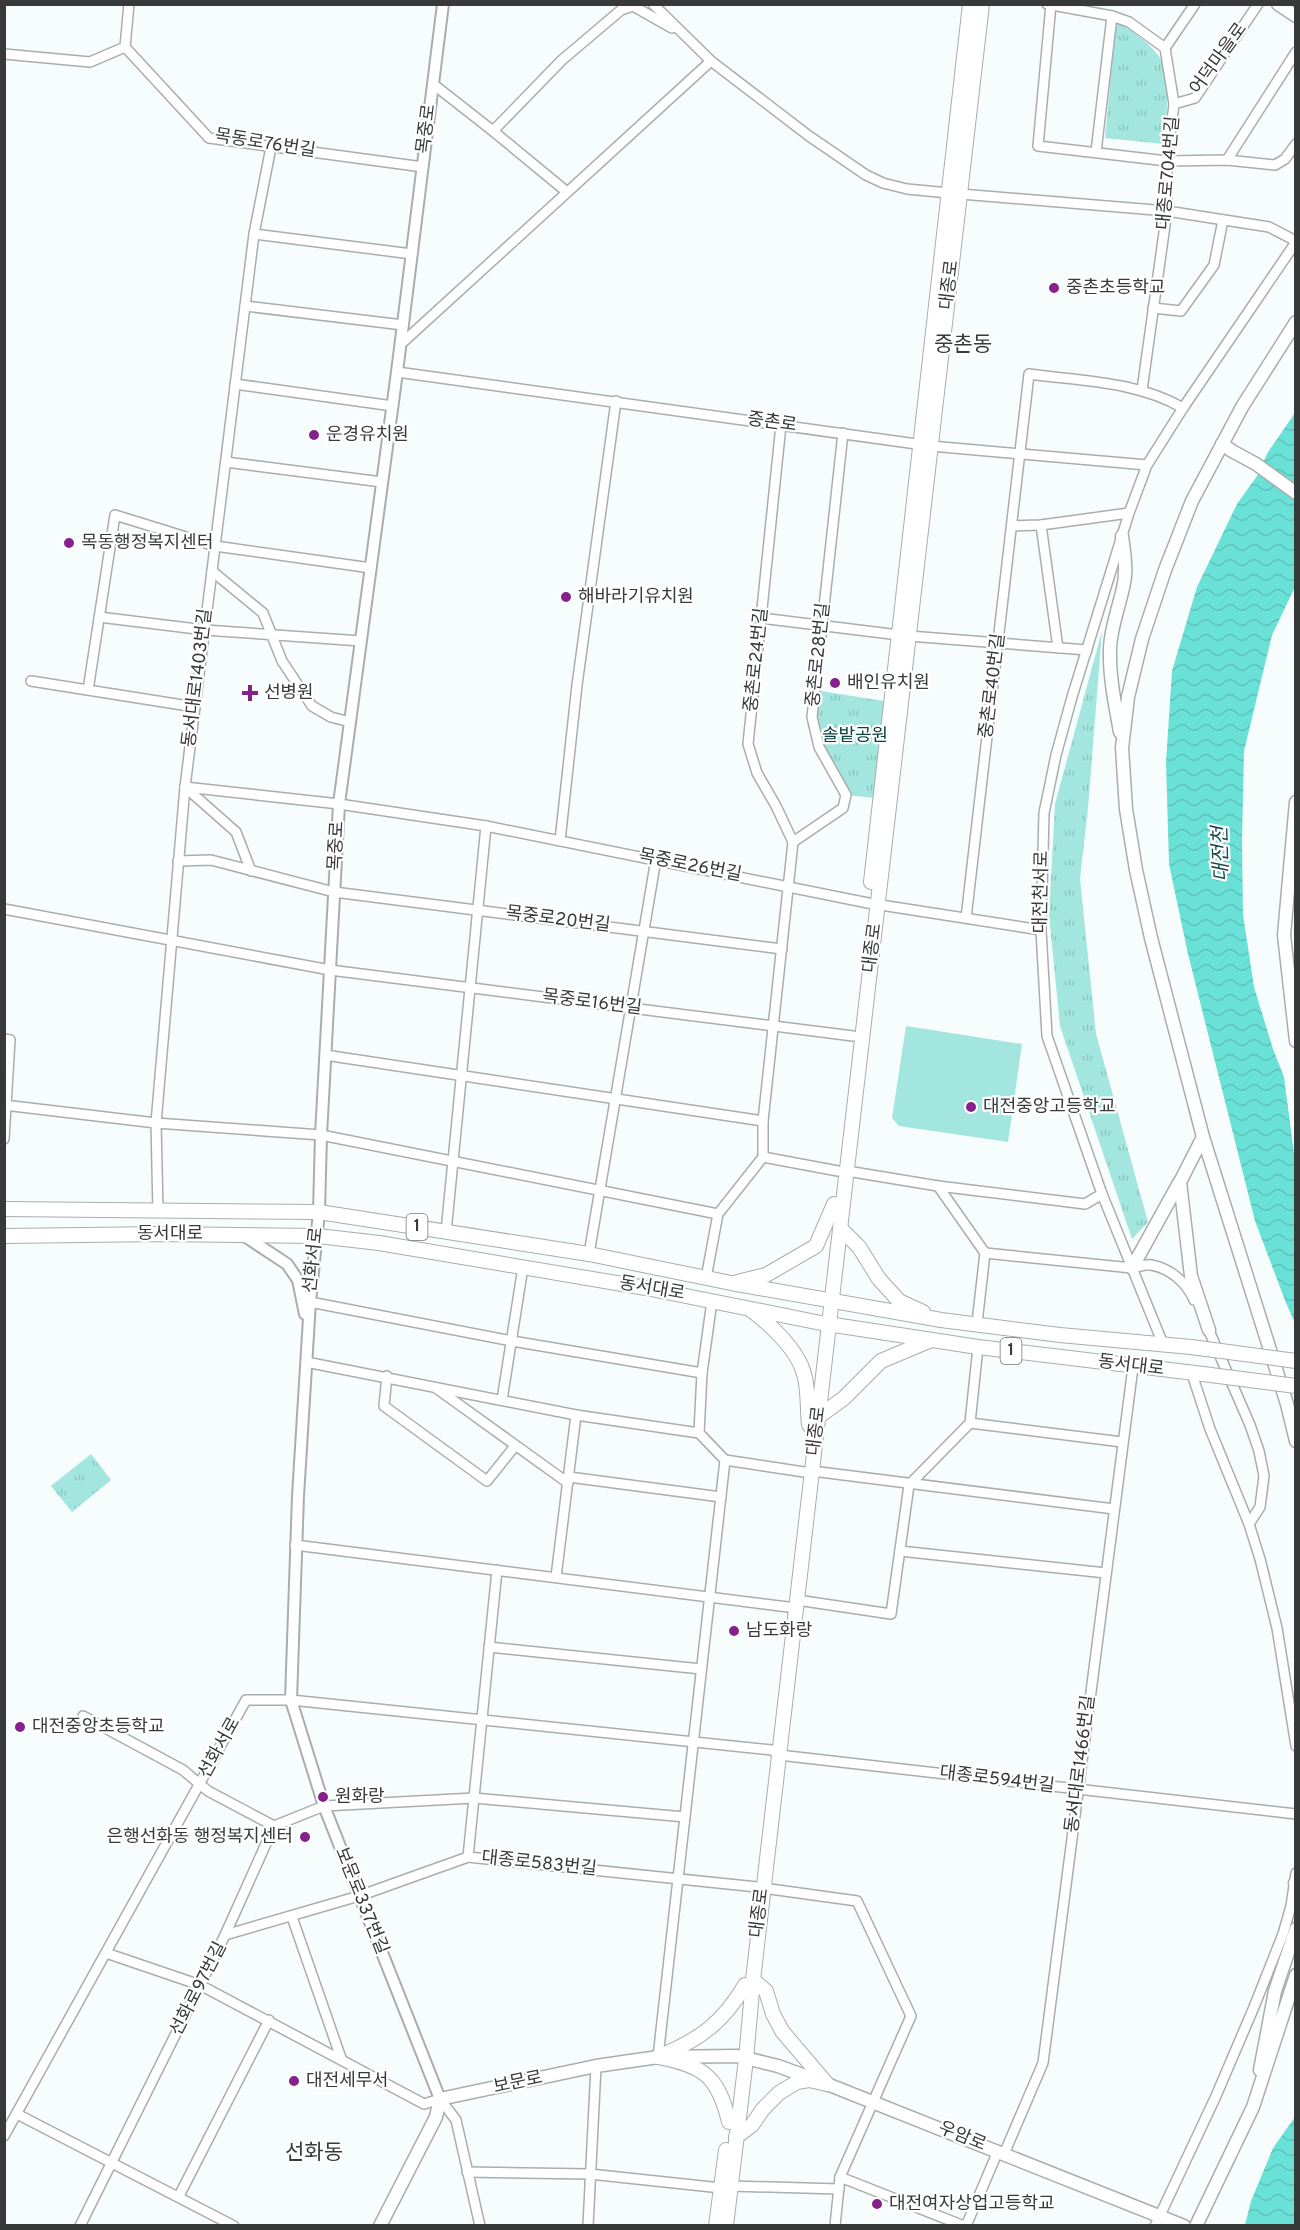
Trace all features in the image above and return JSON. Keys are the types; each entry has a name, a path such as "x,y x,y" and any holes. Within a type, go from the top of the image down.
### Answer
{"main road":[{"path":"970,4 973,38 984,41 990,4"},
{"name":"대종로","path":"716,2226 736,2137 749,1982 825,1323 834,1204 842,1171 973,38 982,4"},
{"path":"1278,4 1296,16"},
{"path":"1122,748 1131,686 1142,639 1161,580 1192,501 1242,407 1296,322"},
{"path":"1222,444 1296,492"},
{"path":"1122,536 1126,568 1110,647 1111,677 1122,748 1126,809 1136,870 1151,938 1203,1137 1287,1404 1296,1441"},
{"path":"1296,802 1284,934 1296,1041"},
{"name":"대종로","path":"827,1301 840,1228 842,1171 853,1036 873,904"},
{"path":"1132,1268 1203,1137"},
{"path":"1180,1182 1191,1276 1209,1330"},
{"path":"731,1283 766,1275 816,1246 834,1204"},
{"name":"동서대로","path":"4,1209 319,1212 589,1254 731,1283 941,1320 1060,1335 1191,1347 1296,1361"},
{"path":"840,1228 859,1247 879,1279 899,1301 941,1320"},
{"name":"동서대로","path":"4,1236 318,1236 379,1243 931,1340 1296,1386"},
{"path":"747,1306 769,1323 789,1347 804,1373 814,1421 844,1398 881,1361 931,1340"},
{"path":"1253,2107 1275,1991 1296,1929"},
{"path":"1196,2226 1253,2107 1296,1975"},
{"path":"658,2057 684,2046 707,2032 728,2011 749,1982 766,1991 773,2014 782,2031 827,2084"},
{"path":"658,2057 686,2062 705,2073 719,2090 729,2122"},
{"name":"보문로","path":"440,2099 596,2067 658,2057 742,2058"},
{"name":"대종로","path":"726,2226 729,2122 742,2058"},
{"name":"우암로","path":"742,2058 778,2066 827,2084 1001,2152 1157,2220 1179,2223"},
{"path":"736,2137 752,2125 763,2109 779,2093 797,2082 809,2080 827,2084"},
{"path":"380,2226 436,2118 440,2099"}],"street":[{"path":"4,60 5,54 90,62 125,47 129,4"},
{"name":"목중로","path":"319,1212 339,804 393,406 443,4"},
{"path":"653,4 711,61 809,136 867,175 883,183 907,189 1167,211 1269,226 1296,241"},
{"path":"1195,4 1165,48 1129,22 1112,16 1050,5 1038,146 1167,161 1227,160 1275,165 1285,159 1296,144"},
{"name":"어덕마을로","path":"1174,104 1195,98 1258,4"},
{"path":"493,131 562,60 621,10 633,6 680,32"},
{"path":"1096,152 1112,16"},
{"name":"목동로76번길","path":"125,47 209,138 423,167"},
{"name":"대종로704번길","path":"1142,390 1167,211 1167,161 1174,104 1165,48"},
{"path":"1227,160 1296,52"},
{"path":"401,344 711,61"},
{"path":"433,84 567,192"},
{"name":"동서대로1403번길","path":"158,1212 156,1123 185,787 254,234 271,147"},
{"path":"1153,308 1181,311 1214,265 1223,220"},
{"path":"254,234 412,254"},
{"name":"대전천서로","path":"1163,1344 1102,1194 1047,1036 1041,930 1044,813 1056,755 1129,513 1148,465 1182,408 1296,241"},
{"path":"245,306 403,325"},
{"name":"중촌로","path":"397,372 926,445 1148,465"},
{"name":"중촌로40번길","path":"966,918 1029,374 1142,390"},
{"path":"235,384 393,406"},
{"path":"1142,390 1167,399 1182,408"},
{"path":"561,841 577,686 616,401"},
{"name":"중촌로24번길","path":"781,425 748,744 757,773 793,842"},
{"name":"중촌로28번길","path":"793,842 843,808 846,795 819,747 812,717 843,433"},
{"path":"226,462 382,482"},
{"path":"1012,526 1041,525 1129,513"},
{"path":"88,690 116,515 215,546 371,568"},
{"path":"1041,525 1058,648"},
{"path":"212,571 263,613 282,662 312,706 331,717 350,722"},
{"path":"99,617 204,630 361,641"},
{"path":"761,618 904,635 1088,650"},
{"path":"31,681 195,707"},
{"path":"185,787 236,832 251,871"},
{"name":"목중로26번길","path":"185,787 339,804 486,826 873,904 1041,930"},
{"path":"446,1232 486,826"},
{"path":"706,1278 718,1214 763,1157 763,1121 793,842"},
{"path":"589,1254 656,859"},
{"name":"목중로20번길","path":"178,861 211,860 334,892 782,949"},
{"name":"목중로16번길","path":"4,909 330,970 853,1036"},
{"path":"4,1039 10,1040 4,1139"},
{"path":"326,1055 763,1121"},
{"path":"5,1105 156,1123 321,1135 718,1214"},
{"path":"763,1157 938,1186 1085,1204 1102,1194"},
{"path":"938,1186 984,1253 977,1323"},
{"name":"선화서로","path":"4,2136 246,1700 291,1700 295,1545 310,1302 319,1212"},
{"path":"243,1235 284,1261 298,1280 308,1333"},
{"path":"984,1253 1132,1268 1150,1265 1172,1273 1189,1289 1209,1330 1259,1451 1264,1476 1260,1507 1249,1524"},
{"path":"502,1400 523,1267"},
{"path":"699,1433 702,1373 712,1301"},
{"path":"310,1302 512,1341 702,1373"},
{"path":"295,1545 709,1597 793,1603 891,1614 909,1485 970,1423 978,1347"},
{"path":"306,1362 387,1376 576,1415 699,1433 724,1460 1114,1509"},
{"name":"동서대로1466번길","path":"965,2226 1043,2063 1133,1367"},
{"path":"1197,1374 1210,1429 1249,1524 1277,1628 1296,1746"},
{"path":"387,1376 384,1406 487,1481 515,1446"},
{"path":"432,1385 515,1446 568,1480 721,1497"},
{"path":"556,1577 576,1415"},
{"path":"970,1423 1122,1442"},
{"path":"658,2057 724,1460"},
{"path":"900,1551 1106,1573"},
{"path":"468,1857 497,1570"},
{"path":"489,1647 701,1669"},
{"name":"대종로594번길","path":"291,1700 693,1742 1296,1814"},
{"name":"보문로337번길","path":"291,1700 324,1806 440,2099"},
{"path":"83,1716 183,1770 208,1791 274,1827 324,1806 474,1798 685,1817"},
{"name":"선화로97번길","path":"80,2226 225,1935 274,1827"},
{"name":"대종로583번길","path":"225,1935 359,1896 468,1857 760,1887 857,1901 911,2016 873,2102"},
{"path":"1157,2220 1216,2096 1254,2007 1283,1934 1291,1906 1296,1873"},
{"path":"292,1917 341,2058"},
{"path":"106,1953 200,1985 424,2104 440,2099 456,2120 480,2226"},
{"path":"179,2196 268,2020"},
{"path":"588,2226 596,2067"},
{"path":"835,2226 840,2176 873,2102"},
{"path":"17,2114 234,2226"},
{"path":"467,2172 590,2174 726,2187 839,2189"},
{"path":"840,2176 965,2226"}],"green space":[{"path":"1116,21 1147,43 1158,55 1165,68 1167,89 1164,144 1105,138"},
{"path":"1102,631 1080,879 1096,1034 1148,1222 1132,1239 1060,1026 1049,915 1055,804"},
{"name":"솔밭공원","path":"815,690 896,703 885,799 846,795 819,747 812,717"},
{"path":"906,1026 1022,1044 1008,1142 899,1126 892,1118"},
{"path":"91,1454 111,1480 72,1512 51,1486"}],"water":[{"name":"대전천","path":"1295,413 1295,587 1272,635 1244,751 1242,841 1243,915 1254,987 1284,1077 1296,1169 1295,1323 1255,1221 1188,954 1169,864 1166,762 1172,671 1197,587 1237,504 1257,476 1268,452"},
{"path":"1295,2117 1295,2225 1245,2225 1251,2201 1273,2148"}],"place":[{"name":"중촌초등학교","path":"1054,288"},
{"name":"운경유치원","path":"314,435"},
{"name":"목동행정복지센터","path":"69,543"},
{"name":"해바라기유치원","path":"566,597"},
{"name":"배인유치원","path":"835,683"},
{"name":"선병원","path":"250,693"},
{"name":"대전중앙고등학교","path":"971,1107"},
{"name":"남도화랑","path":"734,1631"},
{"name":"대전중앙초등학교","path":"20,1727"},
{"name":"원화랑","path":"323,1797"},
{"name":"은행선화동 행정복지센터","path":"305,1837"},
{"name":"대전세무서","path":"294,2081"},
{"name":"대전여자상업고등학교","path":"877,2204"}],"district":[{"name":"중촌동","path":"963,345"},
{"name":"선화동","path":"314,2153"}]}
